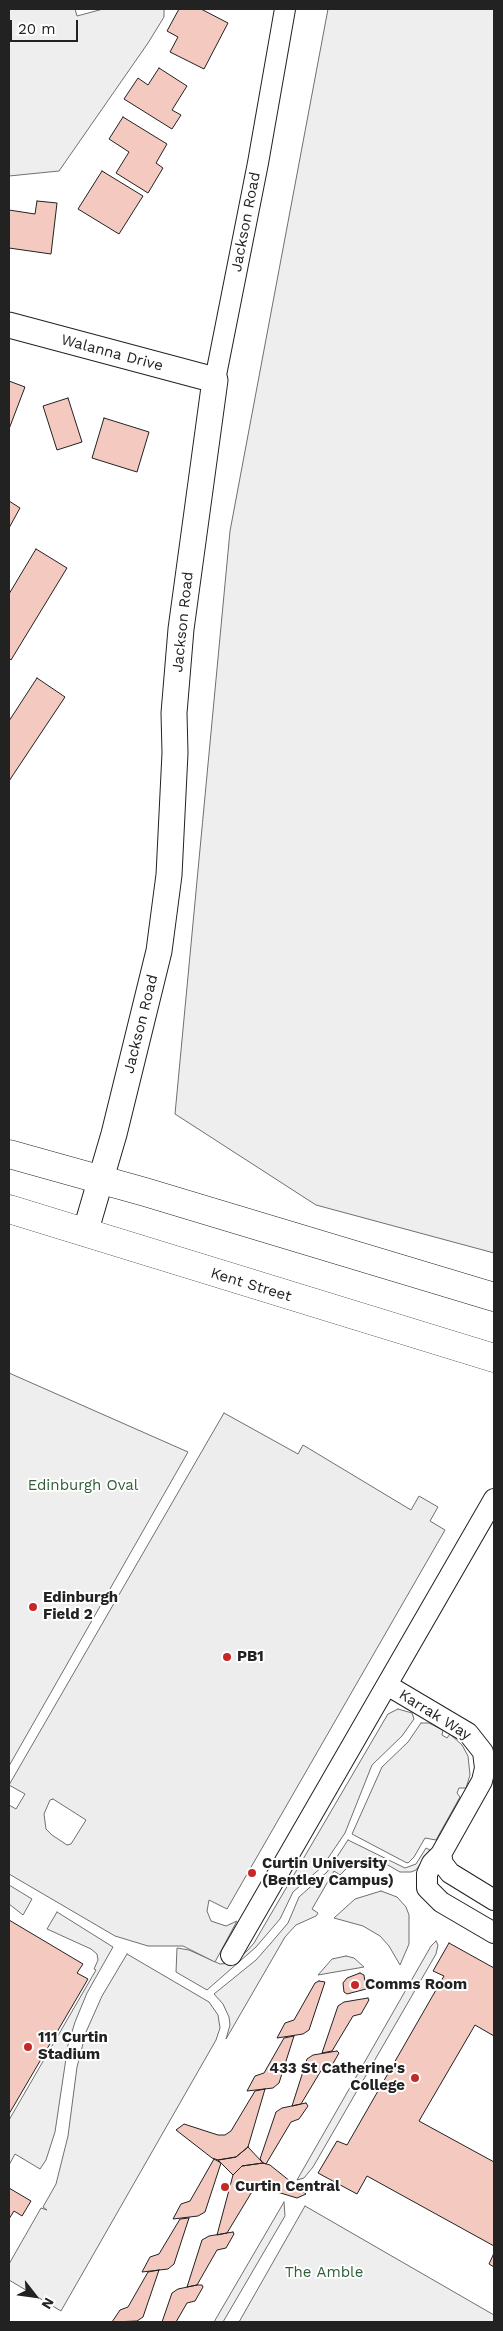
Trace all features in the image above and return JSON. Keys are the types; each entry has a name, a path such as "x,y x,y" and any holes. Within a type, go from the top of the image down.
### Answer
{"main road":[{"path":"9,1154 494,1297"},
{"name":"Kent Street","path":"9,1209 494,1358"}],"street":[{"name":"Jackson Road","path":"85,1233 101,1180 159,951 169,875 175,753 174,713 181,629 215,380 258,164 285,9"},
{"name":"Walanna Drive","path":"9,326 215,380"},
{"path":"231,1955 494,1498"},
{"name":"Karrak Way","path":"388,1685 468,1733 483,1752 485,1768 482,1781 441,1854 427,1874 427,1888 440,1902 494,1933"},
{"path":"441,1854 443,1864 450,1873 494,1900"}],"green space":[{"path":"9,9 75,9 77,16 103,9 164,9 164,17 148,43 59,171 9,176"},
{"path":"328,9 494,9 494,1253 316,1205 175,1114 230,531"},
{"name":"Edinburgh Oval","path":"9,1373 188,1452 9,1766"},
{"path":"398,1709 412,1713 414,1719 402,1736 372,1765 345,1833 322,1867 293,1892 280,1919 256,1947 207,1990 176,1972 177,1948 189,1950 220,1964 232,1963 254,1943 388,1714"},
{"path":"421,1723 429,1723 443,1730 442,1735 447,1738 450,1734 462,1745 468,1756 470,1775 466,1788 459,1788 457,1793 460,1797 436,1840 425,1838 414,1857 408,1863 352,1834 382,1767 408,1742"},
{"path":"348,1840 405,1868 416,1864 426,1848 430,1850 416,1870 411,1872 400,1872 379,1860 367,1858 353,1862 340,1875 334,1871 312,1909 318,1913 316,1916 296,1925 285,1937 226,2039 230,2025 229,2017 223,2004 214,1994 256,1960 271,1943 288,1923 299,1897 327,1872"},
{"path":"9,1885 32,1899 23,1915 9,1904"},
{"path":"381,1891 397,1897 406,1907 409,1915 409,1944 400,1965 389,1946 380,1936 363,1926 334,1918 355,1899"},
{"path":"57,1912 113,1947 87,1993 75,2022 68,2045 55,2132 46,2160 40,2169 15,2154 9,2165 9,2120 96,1970 94,1969 98,1960 97,1954 91,1949 47,1929"},
{"path":"436,1941 438,1945 436,1954 313,2167 304,2178 297,2180 431,1946"},
{"path":"127,1954 209,2002 218,2015 220,2028 216,2040 61,2311 9,2280 9,2264 41,2208 47,2210 43,2207 56,2184 68,2136 77,2067 86,2032 102,1996"},
{"path":"346,1956 354,1958 364,1967 318,1975 332,1959"},
{"path":"284,2202 285,2216 223,2322 214,2322"},
{"name":"The Amble","path":"305,2206 494,2315 494,2322 239,2322"}],"shaded area":[{"name":"PB1","path":"224,1413 298,1454 303,1445 411,1510 419,1496 438,1507 430,1521 445,1530 227,1909 209,1900 207,1911 211,1921 226,1926 237,1921 215,1962 183,1946 148,1946 115,1936 9,1874 9,1805 16,1809 25,1794 9,1785","holes":["53,1799 86,1820 71,1844 67,1845 46,1829 44,1814 50,1800"]}],"building":[{"path":"179,9 201,9 228,23 204,69 170,52 178,37 167,31"},
{"path":"159,68 187,86 172,110 181,115 172,129 124,99 138,78 148,85"},
{"path":"123,117 167,144 156,163 163,168 148,193 116,173 129,152 109,139"},
{"path":"102,171 143,196 119,234 78,209"},
{"path":"37,201 57,203 51,254 9,248 9,210 35,214"},
{"path":"9,381 25,387 9,429"},
{"path":"68,398 82,442 57,450 43,406"},
{"path":"104,418 149,432 137,472 92,458"},
{"path":"9,501 20,508 9,528"},
{"path":"36,549 67,568 11,660 9,658 9,594"},
{"path":"37,678 65,697 9,781 9,721"},
{"name":"111 Curtin Stadium","path":"9,1920 83,1964 77,1973 88,1979 9,2114"},
{"name":"433 St Catherine's College","path":"449,1943 494,1968 494,2036 475,2025 419,2121 494,2162 494,2246 367,2176 357,2194 318,2173 337,2141 347,2145 444,1976 433,1971"},
{"name":"Comms Room","path":"360,1973 364,1975 366,1989 347,1994 344,1992 343,1983 347,1978"},
{"path":"319,1981 325,1982 309,2030 303,2034 277,2038 285,2023 294,2020 315,1983"},
{"path":"368,1998 369,2000 361,2014 353,2016 332,2051 322,2053 338,2006 344,2002"},
{"path":"294,2036 279,2083 273,2088 247,2091 255,2076 264,2073 284,2038"},
{"path":"337,2051 339,2053 331,2067 322,2069 301,2104 292,2106 307,2059 313,2055"},
{"path":"265,2089 248,2147 236,2157 218,2160 212,2158 176,2130 184,2124 218,2135 225,2135 231,2131 255,2091"},
{"path":"306,2103 308,2106 299,2119 291,2122 266,2164 263,2163 260,2159 276,2112 282,2108"},
{"path":"248,2147 263,2163 242,2166 233,2175 218,2160 236,2157"},
{"path":"214,2159 221,2163 205,2212 198,2216 173,2219 181,2204 190,2201"},
{"path":"263,2163 270,2165 306,2194 297,2198 264,2188 253,2190 227,2233 217,2235 233,2175 242,2166"},
{"path":"9,2188 31,2201 22,2216 14,2211 9,2219"},
{"path":"189,2218 174,2264 168,2269 142,2272 150,2257 159,2254 180,2219"},
{"path":"233,2232 234,2234 226,2248 217,2250 197,2285 187,2287 202,2240 209,2236"},
{"path":"494,2253 494,2267 489,2264"},
{"path":"159,2270 143,2317 137,2321 112,2322 120,2310 128,2307 148,2272"},
{"path":"202,2285 203,2287 195,2301 187,2303 176,2322 162,2322 172,2293 178,2289"}],"place":[{"name":"Edinburgh Field 2","path":"33,1607"},
{"name":"PB1","path":"227,1657"},
{"name":"Curtin University (Bentley Campus)","path":"252,1873"},
{"name":"Comms Room","path":"355,1985"},
{"name":"111 Curtin Stadium","path":"28,2047"},
{"name":"433 St Catherine's College","path":"415,2078"},
{"name":"Curtin Central","path":"225,2187"}]}
